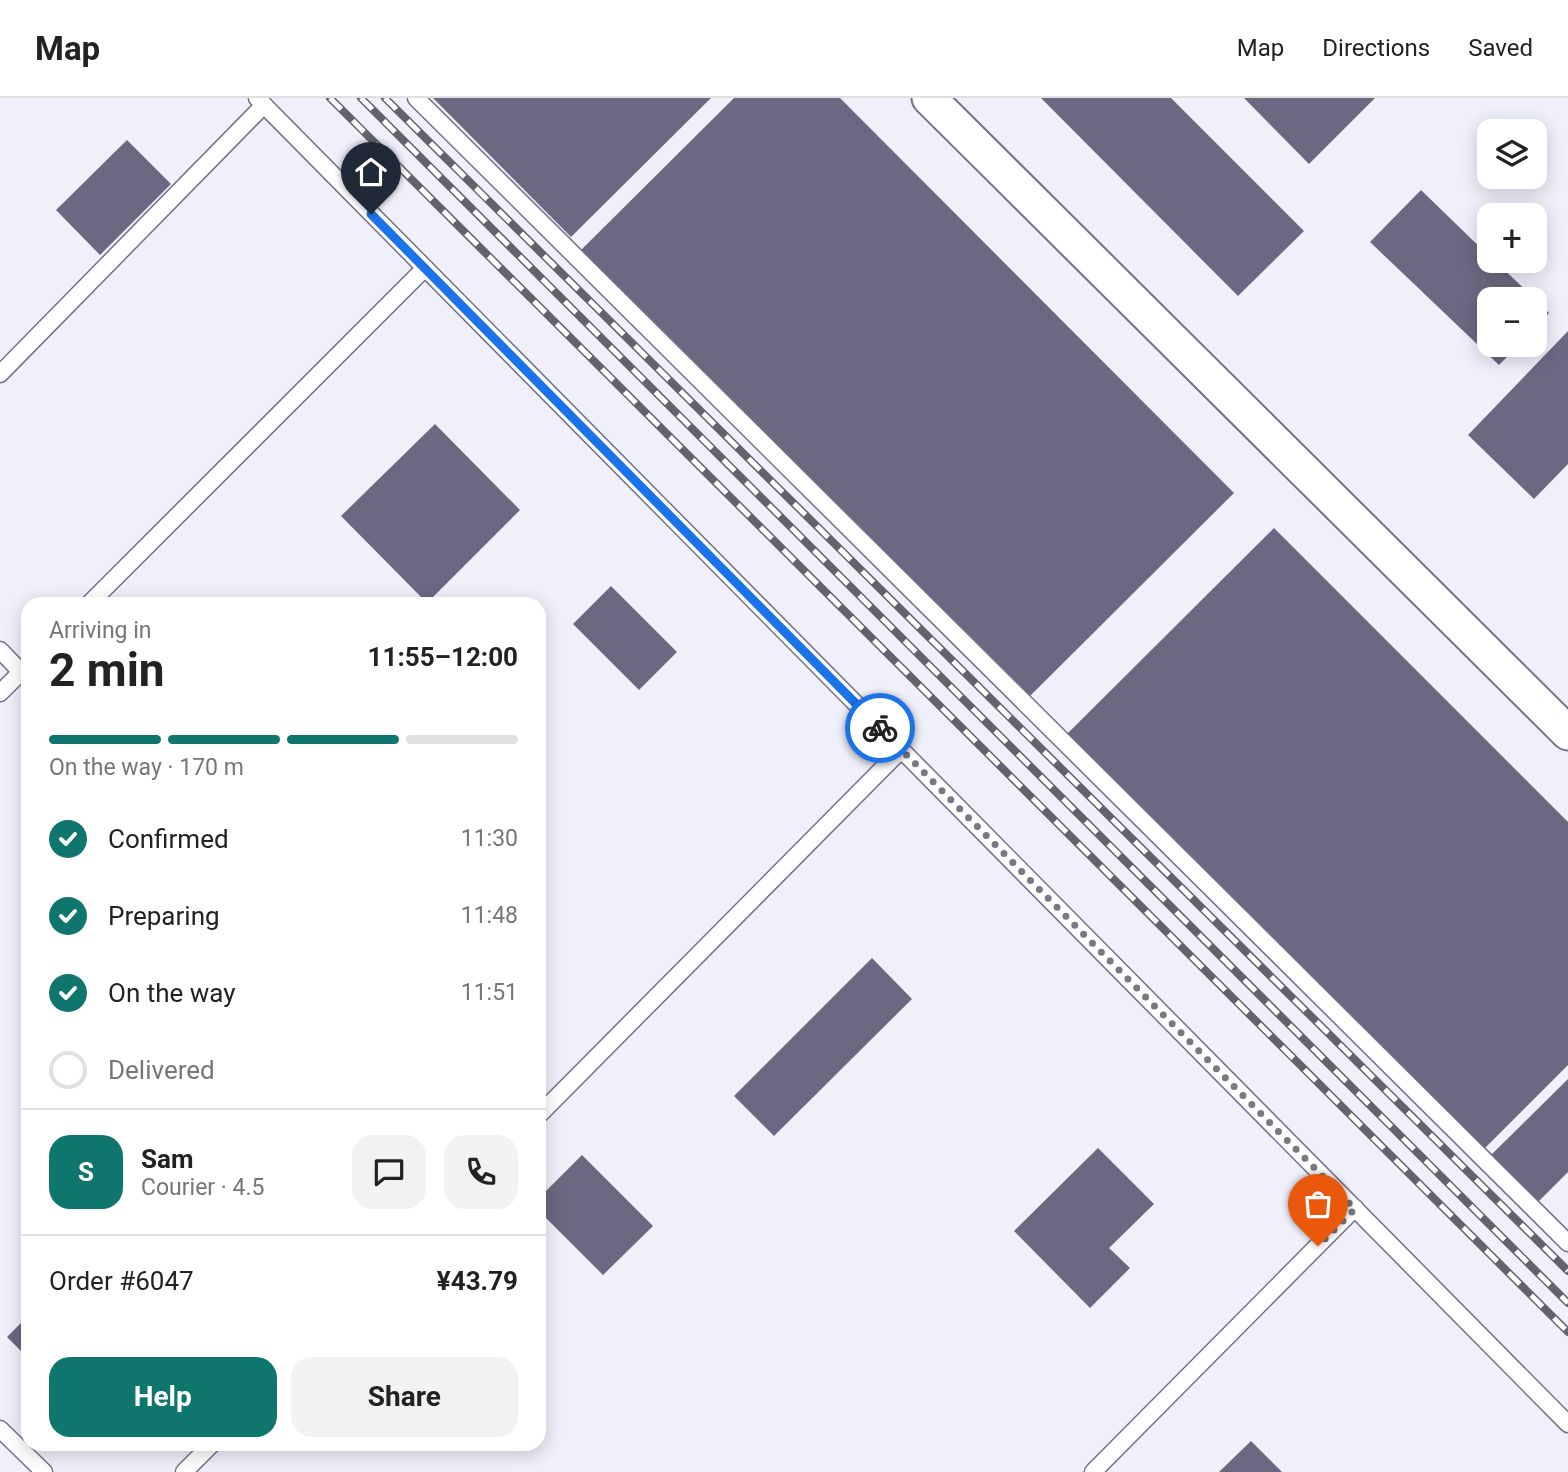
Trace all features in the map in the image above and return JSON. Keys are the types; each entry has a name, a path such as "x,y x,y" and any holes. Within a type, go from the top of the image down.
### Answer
{"street":[{"path":"929,98 1568,733"}],"lane":[{"path":"416,98 1568,1243"},
{"path":"0,374 260,102 1568,1424"},
{"path":"96,597 425,268"},
{"path":"0,650 21,665"},
{"path":"0,693 21,672"},
{"path":"546,1108 901,750"},
{"path":"1093,1472 1355,1209"},
{"path":"0,1429 21,1450"},
{"path":"23,1451 44,1472"},
{"path":"184,1472 205,1451"}],"building":[{"path":"433,98 711,98 571,237"},
{"path":"734,98 840,98 1234,493 1027,699 580,251"},
{"path":"1041,98 1171,98 1304,231 1238,296"},
{"path":"1244,98 1375,98 1309,164"},
{"path":"127,140 171,184 100,255 56,210"},
{"path":"1421,190 1477,244 1477,273 1508,273 1522,287 1477,287 1477,344 1370,242"},
{"path":"1568,331 1568,464 1534,499 1468,435 1543,357 1547,357 1547,353"},
{"path":"1491,357 1507,357 1499,365"},
{"path":"435,424 520,510 433,597 421,597 341,516"},
{"path":"1274,528 1568,822 1568,1065 1482,1151 1066,735"},
{"path":"611,586 677,652 639,690 573,624"},
{"path":"872,958 912,999 774,1136 734,1096"},
{"path":"1568,1079 1568,1172 1537,1203 1490,1156"},
{"path":"1098,1148 1154,1204 1109,1248 1130,1268 1090,1308 1014,1231"},
{"path":"582,1155 653,1226 603,1275 546,1218 546,1191"},
{"path":"21,1323 21,1351 7,1337"},
{"path":"1251,1441 1282,1472 1219,1472"}],"railway":[{"path":"330,98 1568,1332"},
{"path":"361,98 1568,1303"},
{"path":"385,98 1568,1271"}],"way so far":[{"path":"880,728 1355,1209 1318,1246"}],"route":[{"path":"371,214 880,728"}]}
